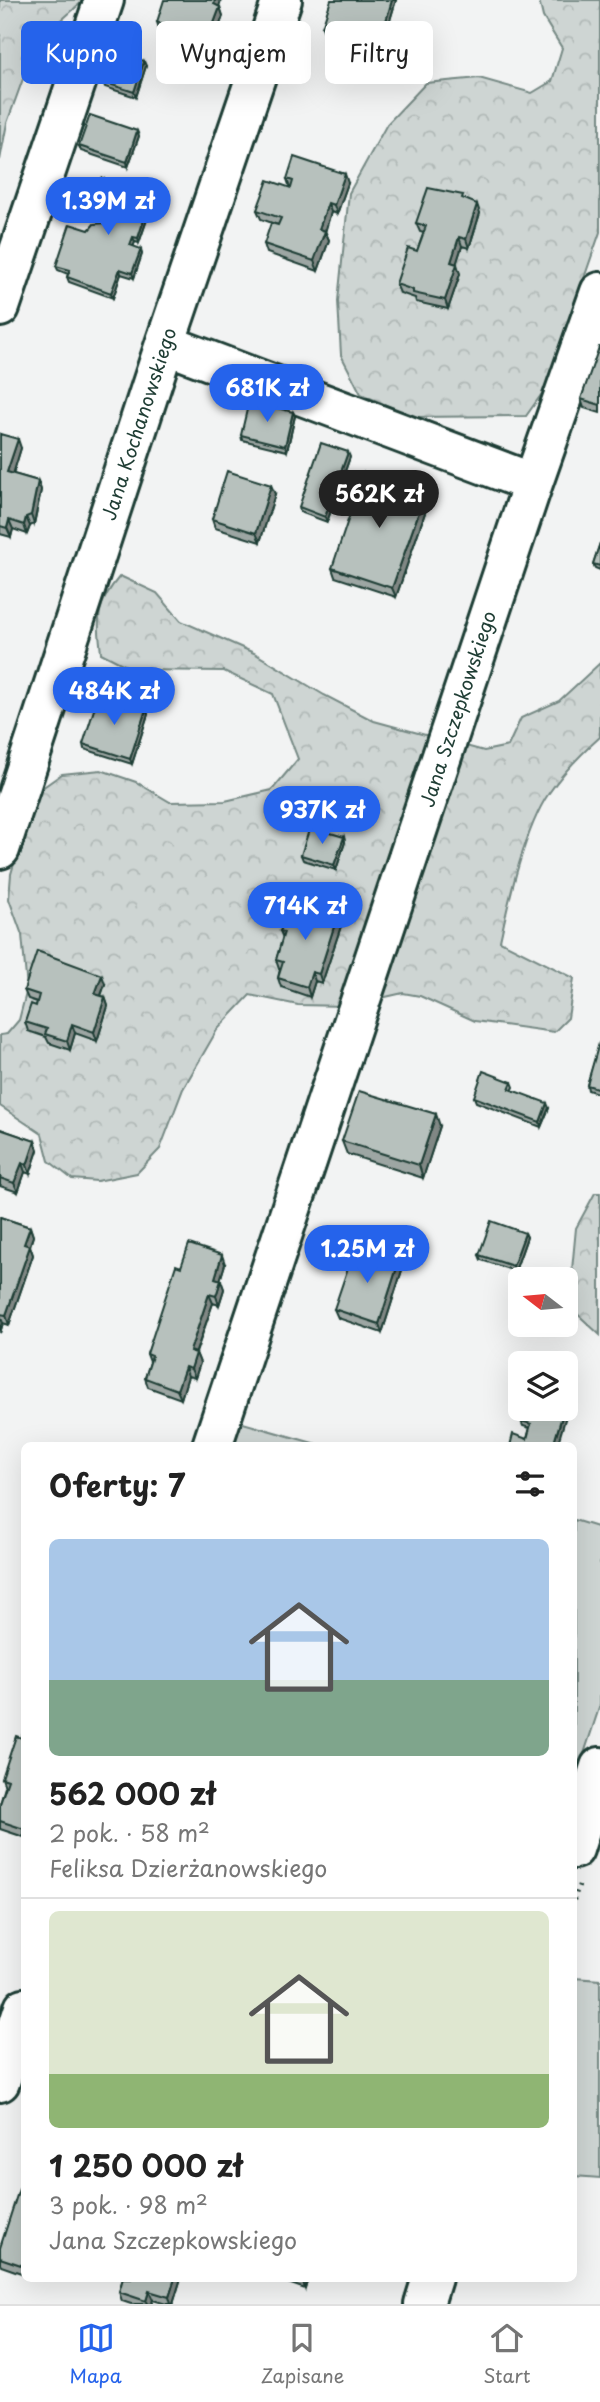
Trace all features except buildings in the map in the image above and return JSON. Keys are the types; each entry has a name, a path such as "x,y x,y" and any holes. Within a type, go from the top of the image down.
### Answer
{"street":[{"path":"0,307 104,0"},
{"name":"Jana Kochanowskiego","path":"0,849 165,344 282,0"},
{"name":"Jana Szczepkowskiego","path":"213,1442 533,483 600,292"},
{"path":"165,344 533,483"},
{"path":"583,1822 600,1767"},
{"path":"0,2082 21,2017"},
{"path":"424,2304 431,2282"}],"green space":[{"path":"0,0 84,0 61,21 21,21 21,84 7,123 0,160"},
{"path":"539,0 600,0 600,232 546,388 526,416 413,417 361,394 341,355 338,301 349,193 387,124 425,84 479,78 532,93 552,81 562,48 543,17"},
{"path":"120,576 157,593 181,621 254,653 374,721 484,751 508,746 521,718 559,701 600,663 600,737 567,770 540,808 519,864 500,941 574,978 568,1018 554,1032 475,1021 420,996 403,993 346,1006 298,1005 250,995 217,1030 183,1089 160,1149 137,1173 97,1181 72,1179 49,1161 42,1134 0,1106 0,1035 7,1034 19,1020 27,989 22,935 9,899 11,874 35,793 62,774 101,770 136,782 170,802 225,801 272,790 298,759 273,694 224,671 134,670 101,653 99,620 102,603"},
{"path":"595,1193 600,1193 600,1335 578,1315 578,1267 572,1267 576,1228"},
{"path":"222,1417 310,1442 213,1442"},
{"path":"577,1521 600,1528 600,1705 577,1775"},
{"path":"577,1978 600,1980 600,2178 577,2176"}]}
